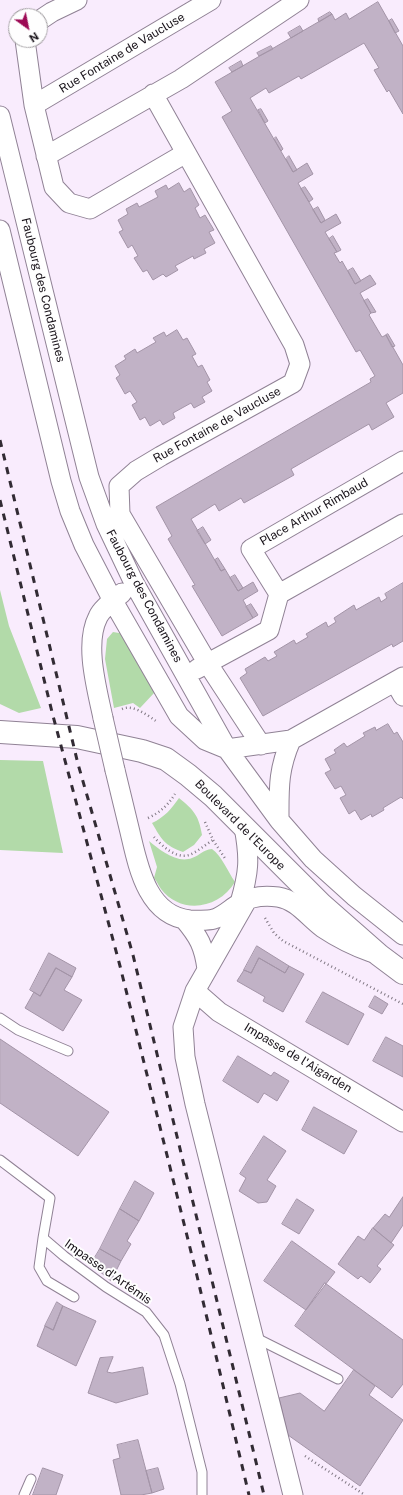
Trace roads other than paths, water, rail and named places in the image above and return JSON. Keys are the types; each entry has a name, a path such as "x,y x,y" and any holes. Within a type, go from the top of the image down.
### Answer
{"main road":[{"name":"Boulevard de l'Europe","path":"0,732 77,737 142,751 166,759 188,774 213,796 321,904 379,955 403,972"}],"street":[{"path":"48,15 77,0"},
{"name":"Rue Fontaine de Vaucluse","path":"34,105 211,0"},
{"path":"46,156 180,79 299,0"},
{"path":"26,48 34,105 54,187 69,203 90,209 186,153"},
{"name":"Rue Fontaine de Vaucluse","path":"153,94 294,345 300,364 293,383 136,471 119,486 120,514 208,664 260,745"},
{"name":"Faubourg des Condamines","path":"0,116 89,477 106,524 134,583 227,749 279,820 313,859 354,896 403,934"},
{"path":"0,230 61,481 70,511 84,545 113,601 179,716 205,740 227,749 260,745 291,740 400,685"},
{"name":"Place Arthur Rimbaud","path":"279,594 251,548 403,461"},
{"path":"152,669 166,675 177,677 208,664 269,630 279,594 403,524"},
{"path":"134,583 98,616 92,638 94,667 103,718 139,869 149,893 160,906 173,916 184,919 204,921 216,918 254,897 280,897 296,905 322,927 346,941 379,955"},
{"path":"279,820 279,781 281,769 291,740"},
{"path":"244,827 248,846 249,869 244,902 195,991 183,1027 185,1057 195,1104 293,1495"},
{"path":"184,919 198,935 205,955 207,970"},
{"name":"Impasse de l'Aigarden","path":"195,991 219,1012 403,1122"}],"lane":[{"path":"0,1018 18,1030 68,1051"},
{"path":"0,1160 50,1198 39,1267 47,1281 74,1297"},
{"name":"Impasse d'Artémis","path":"43,1238 64,1256 106,1287 146,1312 164,1335 180,1384 202,1472 202,1495"},
{"path":"253,1336 338,1379"},
{"path":"24,1495 31,1479"}],"railway":[{"path":"0,440 78,764 133,955 264,1495"},
{"path":"0,500 52,712 120,966 197,1276 249,1495"}]}
